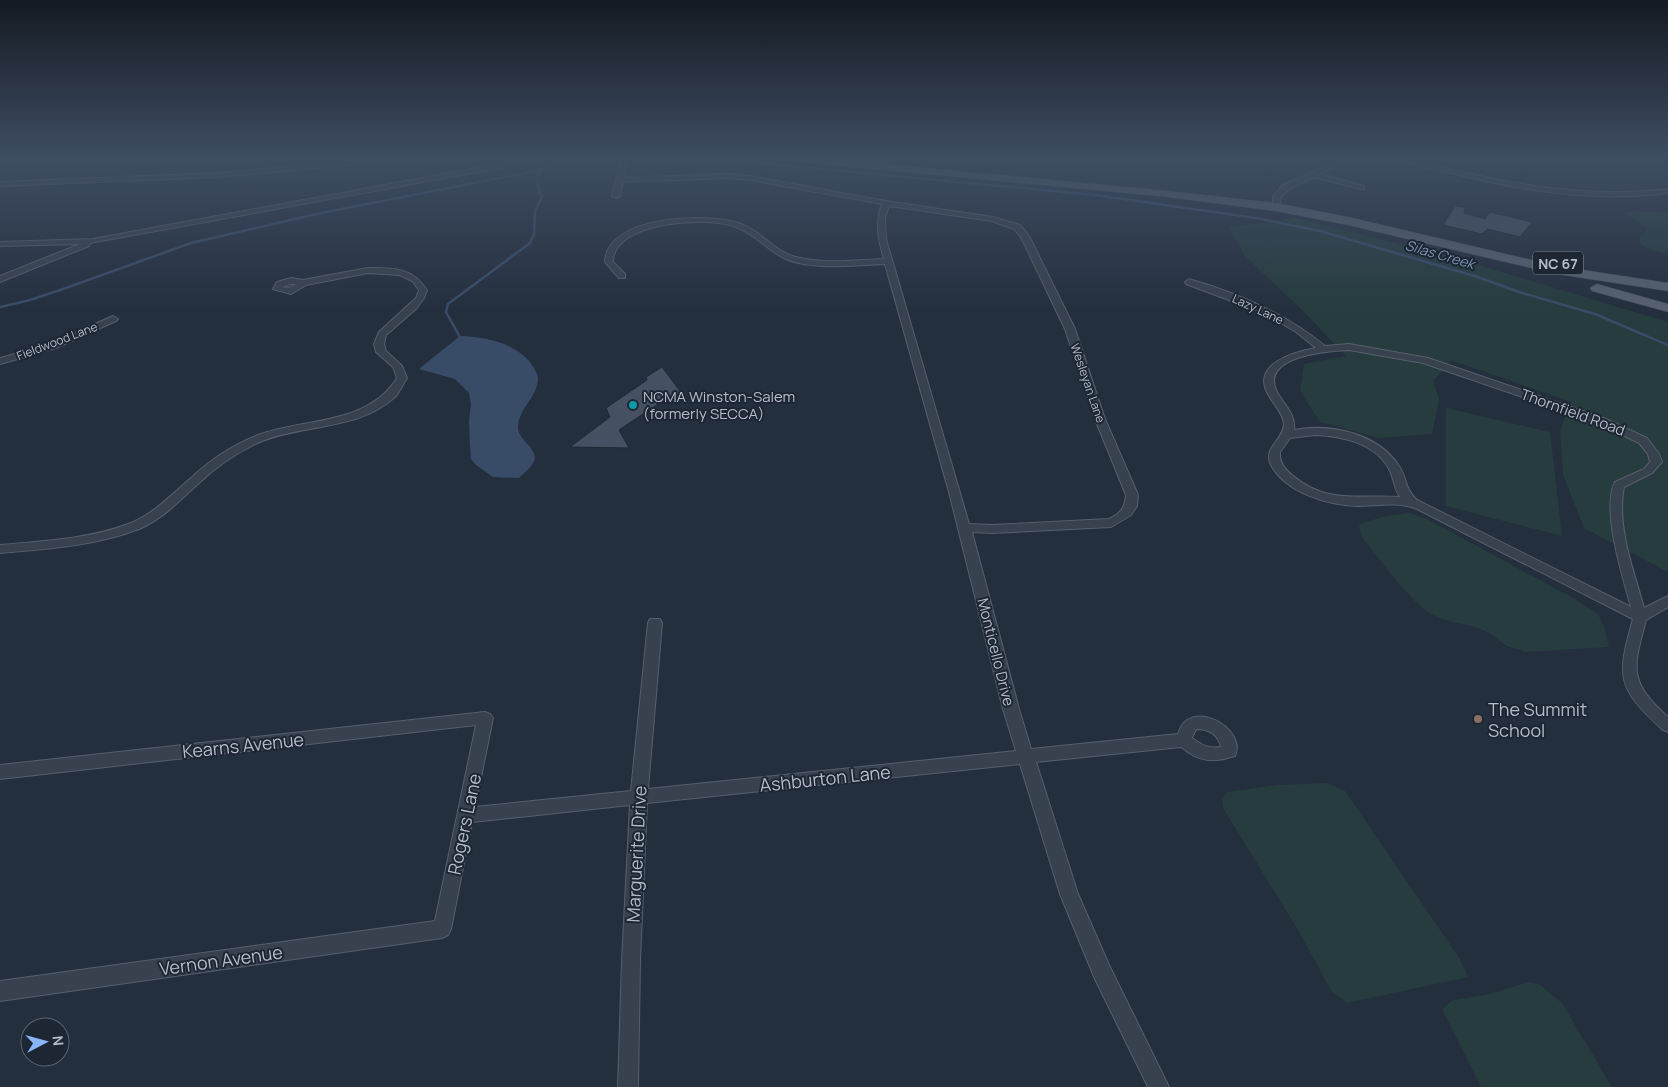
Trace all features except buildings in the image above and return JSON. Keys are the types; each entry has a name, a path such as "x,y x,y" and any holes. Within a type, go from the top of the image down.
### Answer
{"main road":[{"name":"NC 67","path":"1293,208 1463,250 1668,308"},
{"name":"NC 67","path":"1298,208 1378,222 1519,256 1577,267 1668,278"},
{"path":"1463,250 1567,272 1668,287"}],"street":[{"path":"0,244 93,241 274,208"},
{"name":"Monticello Drive","path":"884,208 881,218 882,239 965,528 1011,709 1026,757 1069,894 1102,972 1160,1087"},
{"name":"Wesleyan Lane","path":"918,208 994,219 1017,227 1025,236 1070,329 1100,419 1132,495 1132,508 1127,514 1111,523 992,530 965,528"},
{"path":"622,276 609,262 609,251 625,236 644,228 668,222 693,220 736,224 751,231 767,247 782,256 799,261 832,263 888,261"},
{"path":"0,279 93,241"},
{"path":"0,549 88,540 136,525 165,509 203,473 234,452 261,438 357,414 386,400 398,389 402,378 397,366 381,352 379,344 382,334 420,298 423,290 419,282 411,275 373,270 302,283"},
{"name":"Lazy Lane","path":"1189,282 1267,311 1299,330 1322,348"},
{"name":"Fieldwood Lane","path":"0,362 53,346 113,319"},
{"name":"Thornfield Road","path":"1286,435 1289,421 1271,389 1269,382 1272,374 1280,364 1294,356 1322,348 1349,347 1425,360 1602,421 1629,433 1641,440 1654,454 1656,462 1648,471 1619,485 1617,508 1622,542 1640,618"},
{"path":"1413,503 1341,500 1319,494 1302,486 1283,473 1274,459 1277,446 1286,435 1303,431 1324,431 1343,435 1366,444 1381,453 1394,467 1401,489 1413,503 1640,618"},
{"path":"1668,601 1640,618 1627,671 1630,683 1641,701 1668,726"},
{"name":"Marguerite Drive","path":"628,1087 630,970 639,796 655,622"},
{"name":"Kearns Avenue","path":"0,772 485,718"},
{"name":"Rogers Lane","path":"442,929 485,718"},
{"name":"Ashburton Lane","path":"466,815 1184,740"},
{"name":"Vernon Avenue","path":"0,991 442,929"}],"green space":[{"path":"1631,211 1668,212 1668,254 1651,250 1641,244 1639,237 1646,232 1646,228 1625,213"},
{"path":"1295,218 1452,257 1668,322 1668,572 1584,528 1563,475 1560,431 1571,402 1451,360 1433,381 1439,399 1432,434 1379,438 1320,422 1300,391 1304,364 1346,356 1305,313 1245,256 1229,227"},
{"path":"1446,408 1550,432 1562,536 1446,506"},
{"path":"1411,513 1427,519 1575,599 1598,614 1604,626 1609,647 1523,652 1520,649 1506,645 1480,629 1440,618 1425,610 1405,591 1361,536 1359,524 1386,516"},
{"path":"1327,783 1345,791 1460,959 1468,977 1347,1003 1332,992 1298,930 1223,808 1222,800 1227,792 1278,785"},
{"path":"1528,982 1539,984 1562,1003 1612,1087 1481,1087 1442,1009 1453,1000 1490,994"}],"water":[{"path":"460,336 489,339 507,345 523,355 536,372 537,386 521,415 518,428 521,437 534,452 535,457 532,465 519,478 493,477 476,465 471,459 469,421 471,405 469,393 455,379 419,369"}],"waterway":[{"path":"0,307 30,300 66,288 191,243 348,208"},
{"path":"461,339 446,312 448,304 530,243 534,234 537,208"},
{"name":"Silas Creek","path":"1184,208 1256,218 1320,231 1478,277 1519,292 1595,314 1668,345"}],"place":[{"name":"NCMA Winston-Salem (formerly SECCA)","path":"633,405"},
{"name":"The Summit School","path":"1478,719"}]}
